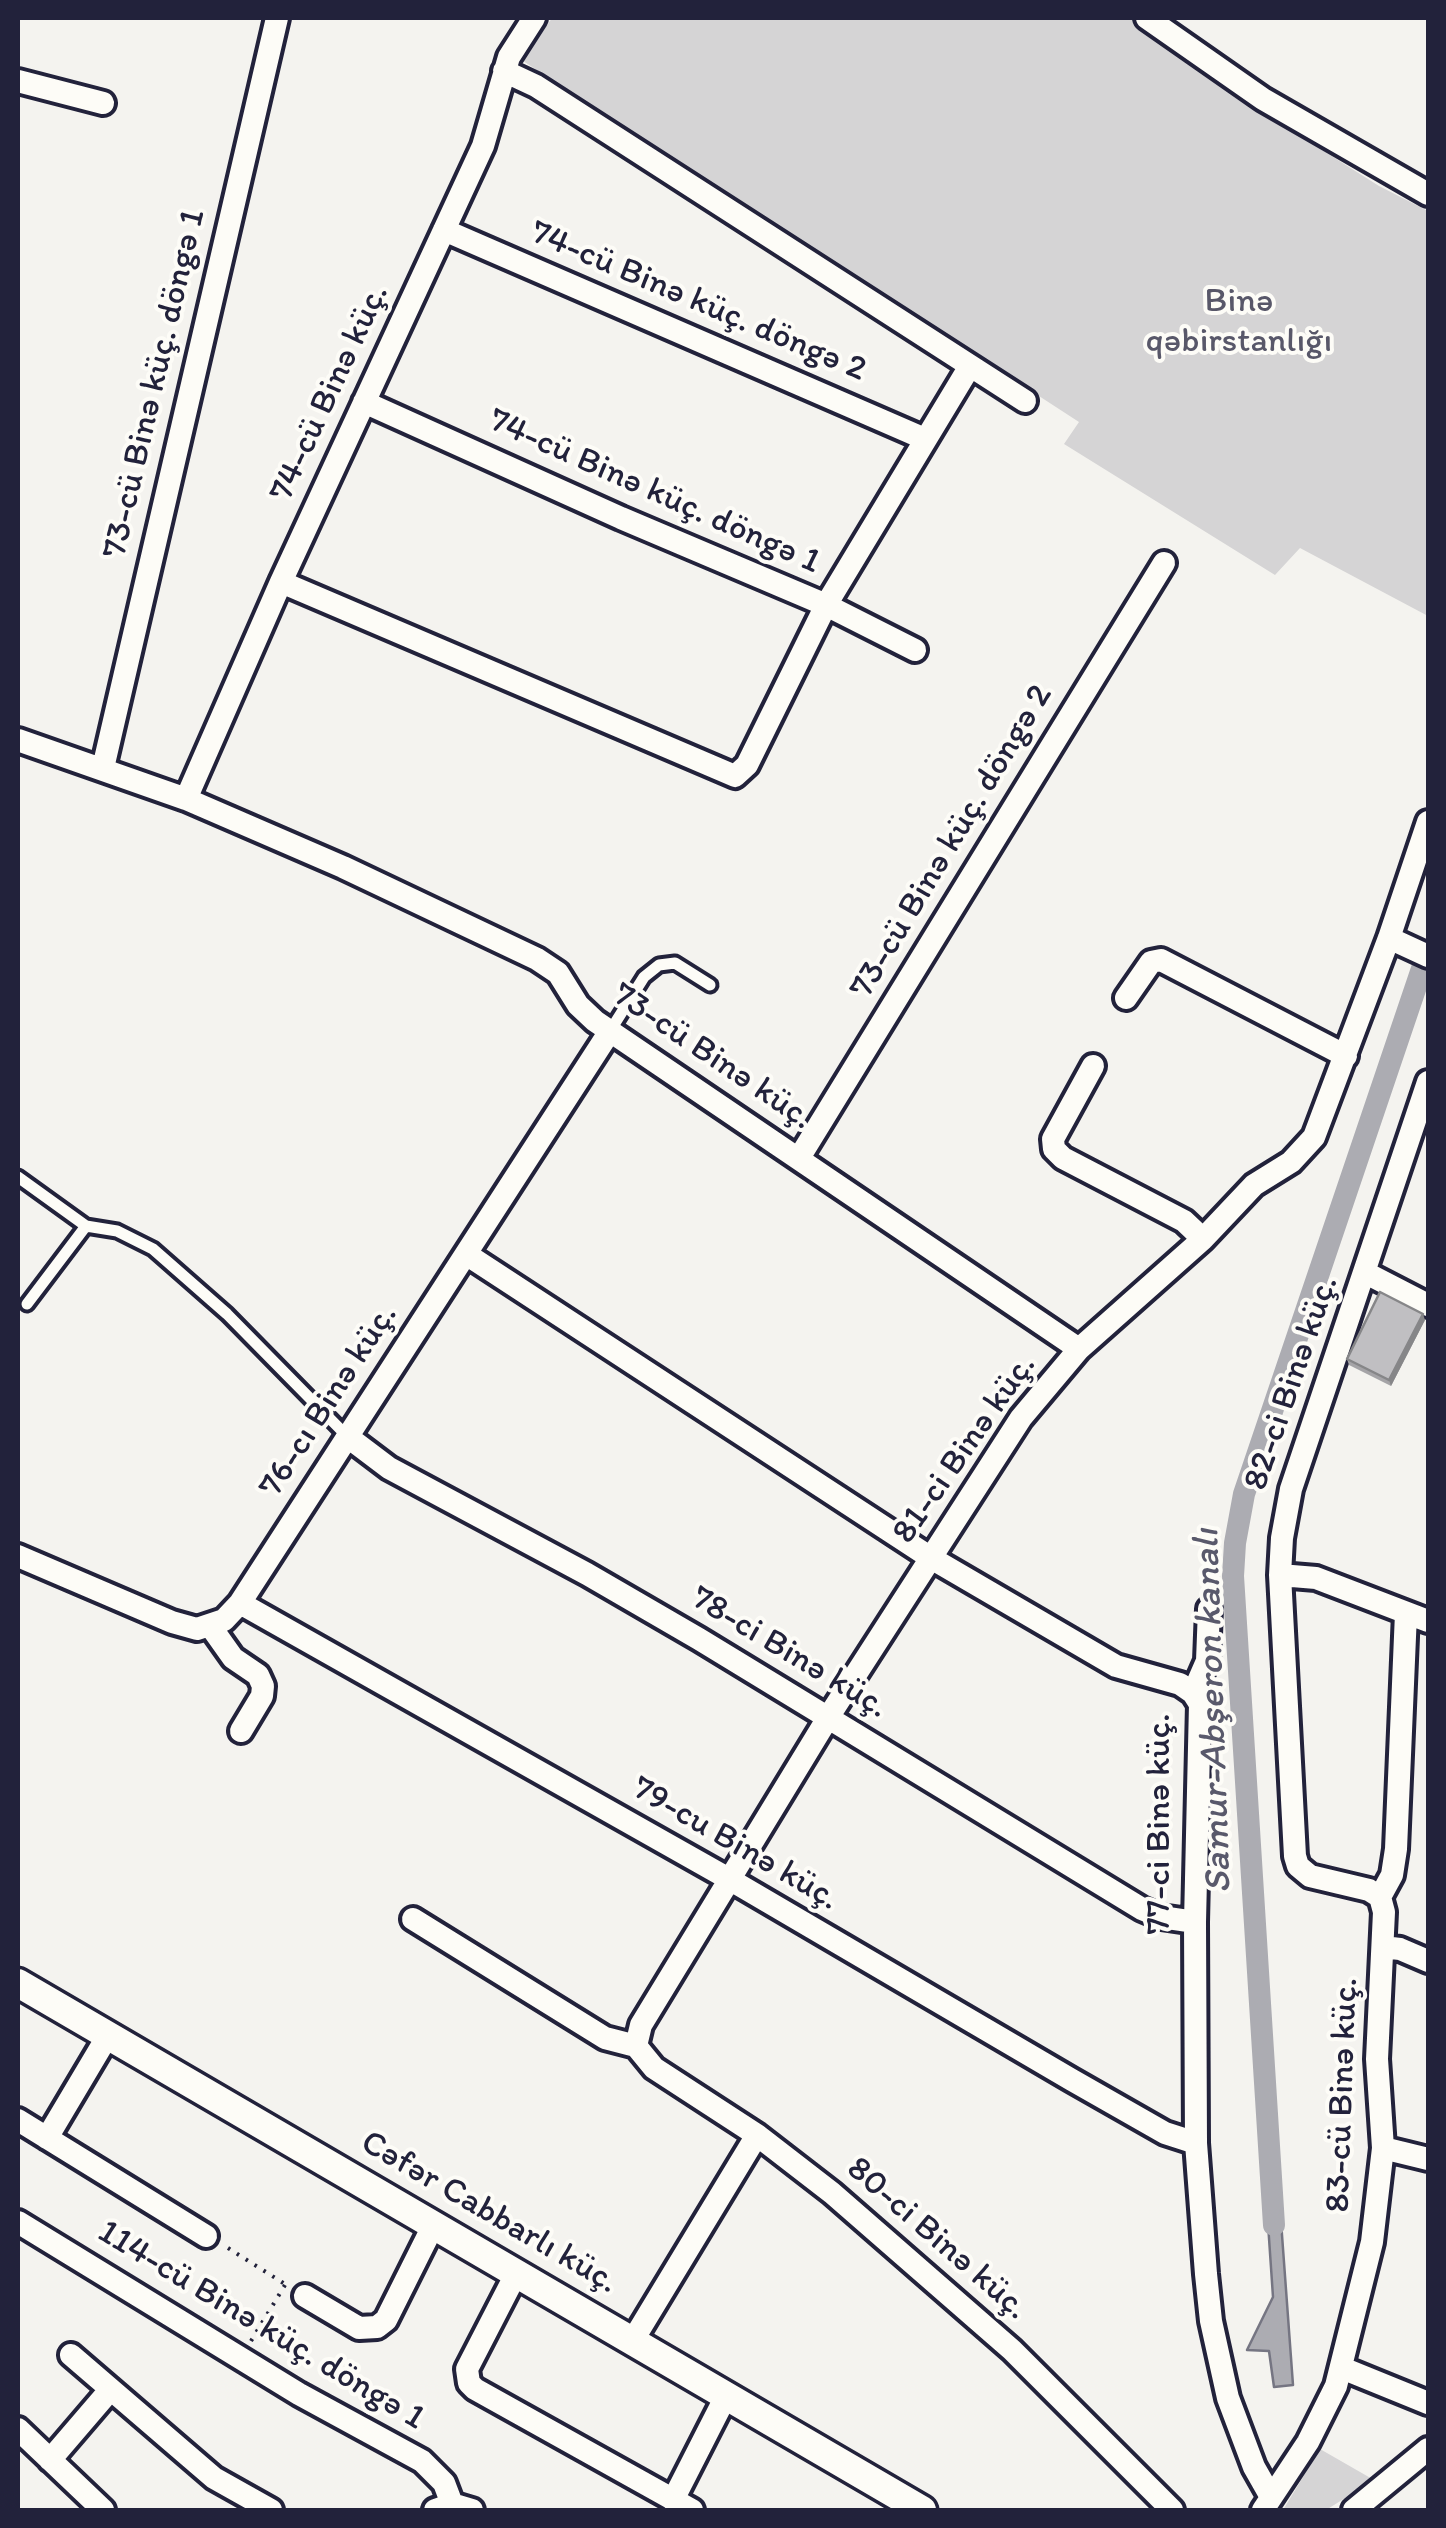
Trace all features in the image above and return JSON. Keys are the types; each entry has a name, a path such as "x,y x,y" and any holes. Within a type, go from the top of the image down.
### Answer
{"street":[{"name":"73-cü Binə küç. döngə 1","path":"103,768 278,18"},
{"name":"74-cü Binə küç.","path":"186,799 281,582 491,127 504,71 534,18"},
{"path":"1147,18 1263,100 1428,194"},
{"path":"504,71 536,86 1024,401"},
{"path":"18,81 103,103"},
{"name":"74-cü Binə küç. döngə 2","path":"444,230 925,438"},
{"path":"281,582 735,776 748,764 826,605 970,366"},
{"name":"74-cü Binə küç. döngə 1","path":"364,402 826,605 915,650"},
{"name":"73-cü Binə küç. döngə 2","path":"799,1158 1164,563"},
{"name":"73-cü Binə küç.","path":"18,740 186,799 343,867 536,959 558,974 584,1011 610,1030 1079,1349"},
{"name":"81-ci Binə küç.","path":"636,2046 641,2025 828,1716 1020,1418 1079,1349 1203,1239 1254,1185 1291,1162 1314,1136 1428,822"},
{"path":"1389,938 1428,956"},
{"path":"1126,998 1151,962 1161,960 1346,1056"},
{"name":"76-cı Binə küç.","path":"211,1627 240,1603 610,1030"},
{"path":"1093,1066 1053,1139 1054,1149 1062,1158 1184,1221 1203,1239"},
{"name":"82-ci Binə küç.","path":"1380,1897 1369,1890 1310,1876 1298,1866 1294,1856 1280,1575 1283,1527 1292,1489 1428,1082"},
{"name":"77-ci Binə küç.","path":"466,1254 931,1558 1116,1666 1180,1684 1192,1693 1202,1714 1195,1922 1196,2143 1210,2305 1235,2416 1267,2504"},
{"path":"1366,1273 1428,1305"},
{"name":"78-ci Binə küç.","path":"348,1436 388,1468 587,1574 1142,1909 1161,1917 1195,1922"},
{"path":"18,1556 172,1622 197,1630 211,1627 233,1658 258,1675 263,1686 262,1696 240,1731"},
{"path":"1280,1575 1316,1578 1417,1617 1396,1850 1392,1875 1380,1897"},
{"name":"79-cu Binə küç.","path":"240,1603 729,1879 1072,2080 1165,2132 1196,2143"},
{"path":"1192,1693 1207,1661 1209,1609"},
{"name":"83-cü Binə küç.","path":"1267,2504 1322,2419 1342,2368 1372,2242 1382,2148 1378,2059 1384,1912 1380,1897"},
{"path":"413,1919 605,2038 636,2046"},
{"path":"1383,1947 1400,1949 1428,1961"},
{"name":"Cəfər Cabbarlı küç.","path":"18,1983 922,2510"},
{"path":"47,2138 107,2037"},
{"name":"80-ci Binə küç.","path":"636,2046 654,2068 757,2134 832,2193 1012,2350 1172,2510"},
{"path":"18,2120 206,2236"},
{"path":"634,2340 757,2134"},
{"path":"1382,2148 1428,2159"},
{"name":"114-cü Binə küç. döngə 1","path":"18,2222 240,2358 422,2461 444,2483 453,2508"},
{"path":"295,2290 359,2328 377,2327 386,2320 434,2224"},
{"path":"517,2272 467,2370 475,2390 682,2505 726,2396"},
{"path":"71,2355 214,2478 271,2510"},
{"path":"1342,2368 1428,2403"},
{"path":"50,2460 110,2390"},
{"path":"18,2429 94,2508"},
{"path":"1354,2510 1428,2449"}],"lane":[{"path":"610,1030 644,978 659,966 675,963 710,985"},
{"path":"18,1177 86,1226 117,1231 153,1249 227,1314 348,1436"},
{"path":"28,1304 86,1226"}],"path":[{"path":"228,2248 295,2290 240,2358"}],"green space":[{"name":"Binə qəbirstanlığı","path":"552,18 1130,18 1210,79 1379,186 1428,211 1428,616 1300,548 1275,575 1064,444 1079,422 523,61"},
{"path":"1320,2449 1374,2480 1326,2510 1283,2510"}],"shaded area":[{"path":"1266,2194 1279,2194 1293,2385 1274,2387 1269,2351 1247,2350 1273,2297"}],"building":[{"path":"1380,1292 1423,1314 1389,1380 1347,1359"}],"waterway":[{"name":"Samur-Abşeron kanalı","path":"1274,2225 1233,1576 1235,1543 1244,1494 1428,951"}]}
